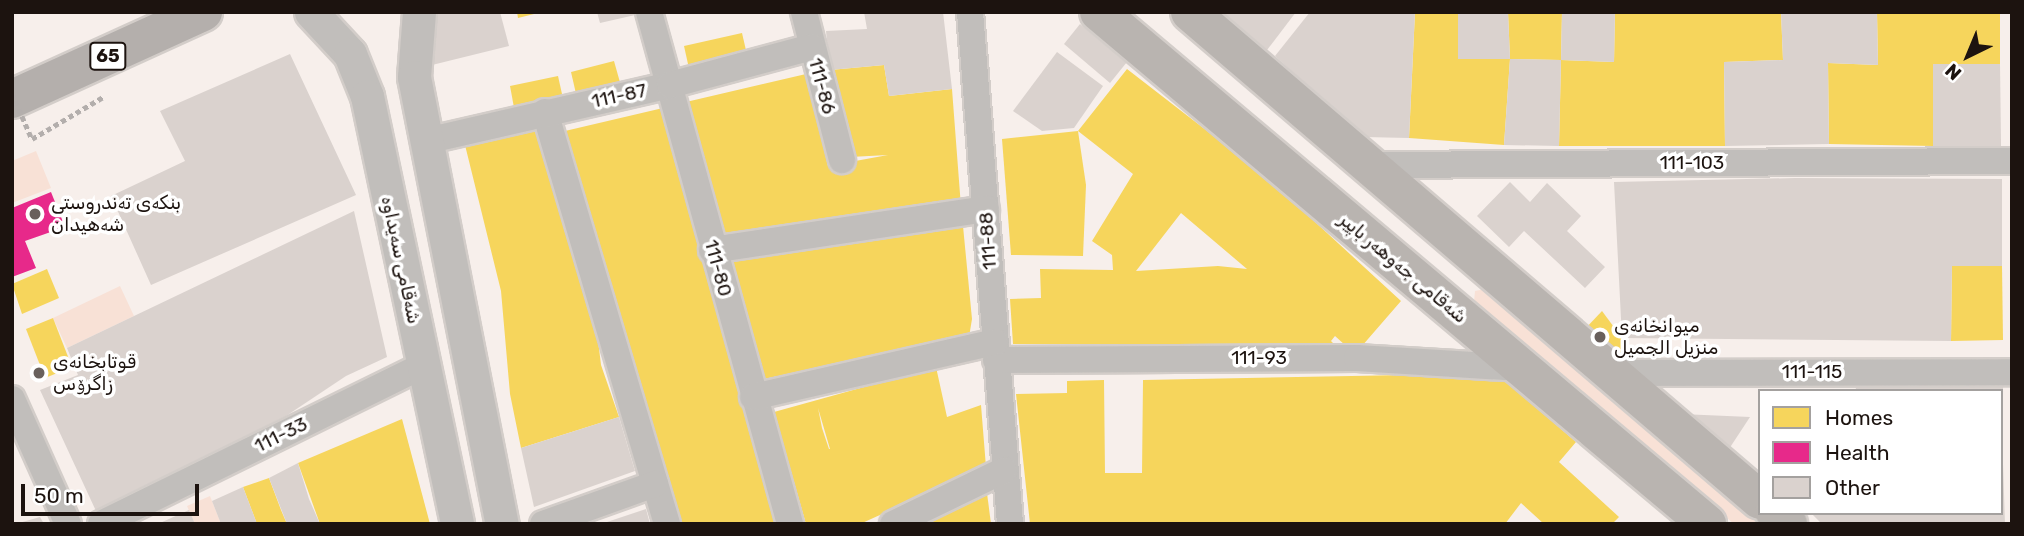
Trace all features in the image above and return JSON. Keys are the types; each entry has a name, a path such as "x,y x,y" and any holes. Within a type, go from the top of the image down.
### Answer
{"highway":[{"name":"65","path":"12,99 203,12"}],"main road":[{"name":"شەقامی جەوهەر باپیر","path":"1099,12 1707,524"},
{"path":"1190,12 1372,165 1470,253 1758,498"},
{"path":"1430,291 1470,253"}],"street":[{"name":"شەقامی سەیداوە","path":"311,12 350,54 367,96 457,524"},
{"path":"419,12 414,77 502,524"},
{"name":"111-80","path":"649,12 712,250 790,524"},
{"name":"111-86","path":"804,12 842,160"},
{"name":"111-88","path":"970,12 1010,524"},
{"name":"111-87","path":"423,129 545,112 670,85 812,47"},
{"path":"545,112 667,524"},
{"path":"374,129 423,129"},
{"name":"111-103","path":"1372,165 2012,161"},
{"path":"712,250 986,209"},
{"name":"111-93","path":"753,397 996,351 1357,358 1522,368"},
{"name":"111-33","path":"101,524 422,366"},
{"name":"111-115","path":"1612,373 2012,372"},
{"path":"12,399 68,524"},
{"path":"893,524 1004,470"},
{"path":"543,524 655,484"}],"path":[{"path":"12,93 32,139 103,97"}],"shaded area":[{"path":"36,151 51,188 12,203 12,161"},
{"path":"120,286 134,316 67,348 53,318"},
{"path":"1485,289 1760,524 1734,524 1474,302 1475,291"},
{"path":"210,496 221,524 195,524 187,506"}],"building: Homes":[{"path":"517,12 538,12 538,13 518,18"},
{"path":"1415,12 1458,12 1458,59 1510,59 1504,145 1409,138"},
{"path":"1508,12 1562,12 1561,60 1510,59"},
{"path":"1615,12 1781,12 1783,60 1724,62 1725,146 1559,146 1561,60 1614,62"},
{"path":"1877,12 2000,12 2000,64 1933,64 1933,146 1829,144 1828,63 1878,65"},
{"path":"742,33 748,59 690,73 684,46"},
{"path":"614,61 621,86 577,98 571,72"},
{"path":"884,65 889,96 952,89 961,207 853,214 724,237 686,102 806,74 828,166 888,155 850,157 830,70"},
{"path":"1127,69 1264,175 1401,301 1355,354 1335,336 1331,341 1340,350 1265,344 1013,344 1010,299 1041,298 1040,269 1113,270 1112,255 1092,241 1133,174 1078,131","holes":["1181,213 1247,269 1218,266 1136,271"]},
{"path":"558,76 564,103 515,113 510,86"},
{"path":"663,108 780,524 674,524 623,343 565,131"},
{"path":"546,125 595,315 601,365 619,417 521,448 510,394 501,291 465,145"},
{"path":"1078,131 1086,185 1083,256 1011,255 1002,139"},
{"path":"963,226 972,319 969,337 764,379 731,261"},
{"path":"1952,266 2002,266 2003,340 1951,341"},
{"path":"47,269 59,298 22,314 12,284"},
{"path":"1602,311 1622,338 1622,366 1584,330"},
{"path":"53,318 72,367 45,378 26,329"},
{"path":"936,367 947,417 981,405 986,467 860,524 806,524 774,412","holes":["818,408 830,449 822,428"]},
{"path":"1460,374 1501,377 1576,442 1559,462 1619,517 1612,524 1544,524 1521,503 1505,524 1030,524 1016,394 1067,393 1067,381 1104,380 1105,473 1142,473 1143,380"},
{"path":"402,419 430,524 320,524 298,463"},
{"path":"269,478 287,524 257,524 243,487"},
{"path":"987,493 991,524 912,524"}],"building: Health":[{"path":"51,192 65,227 25,241 36,268 12,277 12,208"}],"building: Other":[{"path":"422,12 500,12 509,46 432,65"},
{"path":"597,12 644,12 644,13 600,23"},
{"path":"864,12 943,12 952,89 889,96 884,65 830,70 826,31 867,29"},
{"path":"1217,12 1296,12 1264,54"},
{"path":"1310,12 1415,12 1409,138 1364,137 1275,56"},
{"path":"1458,12 1508,12 1510,59 1458,59"},
{"path":"1562,12 1615,12 1614,62 1561,60"},
{"path":"1781,12 1877,12 1878,65 1828,63 1829,144 1725,146 1724,62 1783,60"},
{"path":"1080,24 1127,62 1110,83 1064,44"},
{"path":"1057,52 1103,86 1074,128 1042,131 1013,111"},
{"path":"290,54 356,195 151,285 111,196 185,161 160,111"},
{"path":"1510,59 1561,60 1559,146 1504,145"},
{"path":"1933,64 2000,64 2001,146 1933,146"},
{"path":"1795,178 2002,179 2002,266 1952,266 1951,341 1622,338 1614,182"},
{"path":"1510,182 1530,202 1547,183 1581,216 1567,231 1605,267 1585,288 1524,231 1509,247 1477,216"},
{"path":"354,211 387,357 346,376 286,416 96,511 40,390 78,375 67,348"},
{"path":"1855,376 2003,376 2003,389 1856,389"},
{"path":"1681,414 1750,417 1727,452"},
{"path":"619,417 635,471 534,507 521,448"},
{"path":"298,463 320,524 287,524 269,478"},
{"path":"2003,464 2005,524 1822,524 1813,515 2003,515"},
{"path":"243,487 257,524 221,524 212,501"},
{"path":"646,509 650,524 604,524 604,523"},
{"path":"189,510 195,524 160,524 160,523"},
{"path":"40,517 44,524 19,524 19,523"}],"place":[{"name":"بنکەی تەندروستی شەهیدان","path":"35,214"},
{"name":"میوانخانەی منزیل الجمیل","path":"1600,337"},
{"name":"قوتابخانەی زاگرۆس","path":"39,373"}]}
